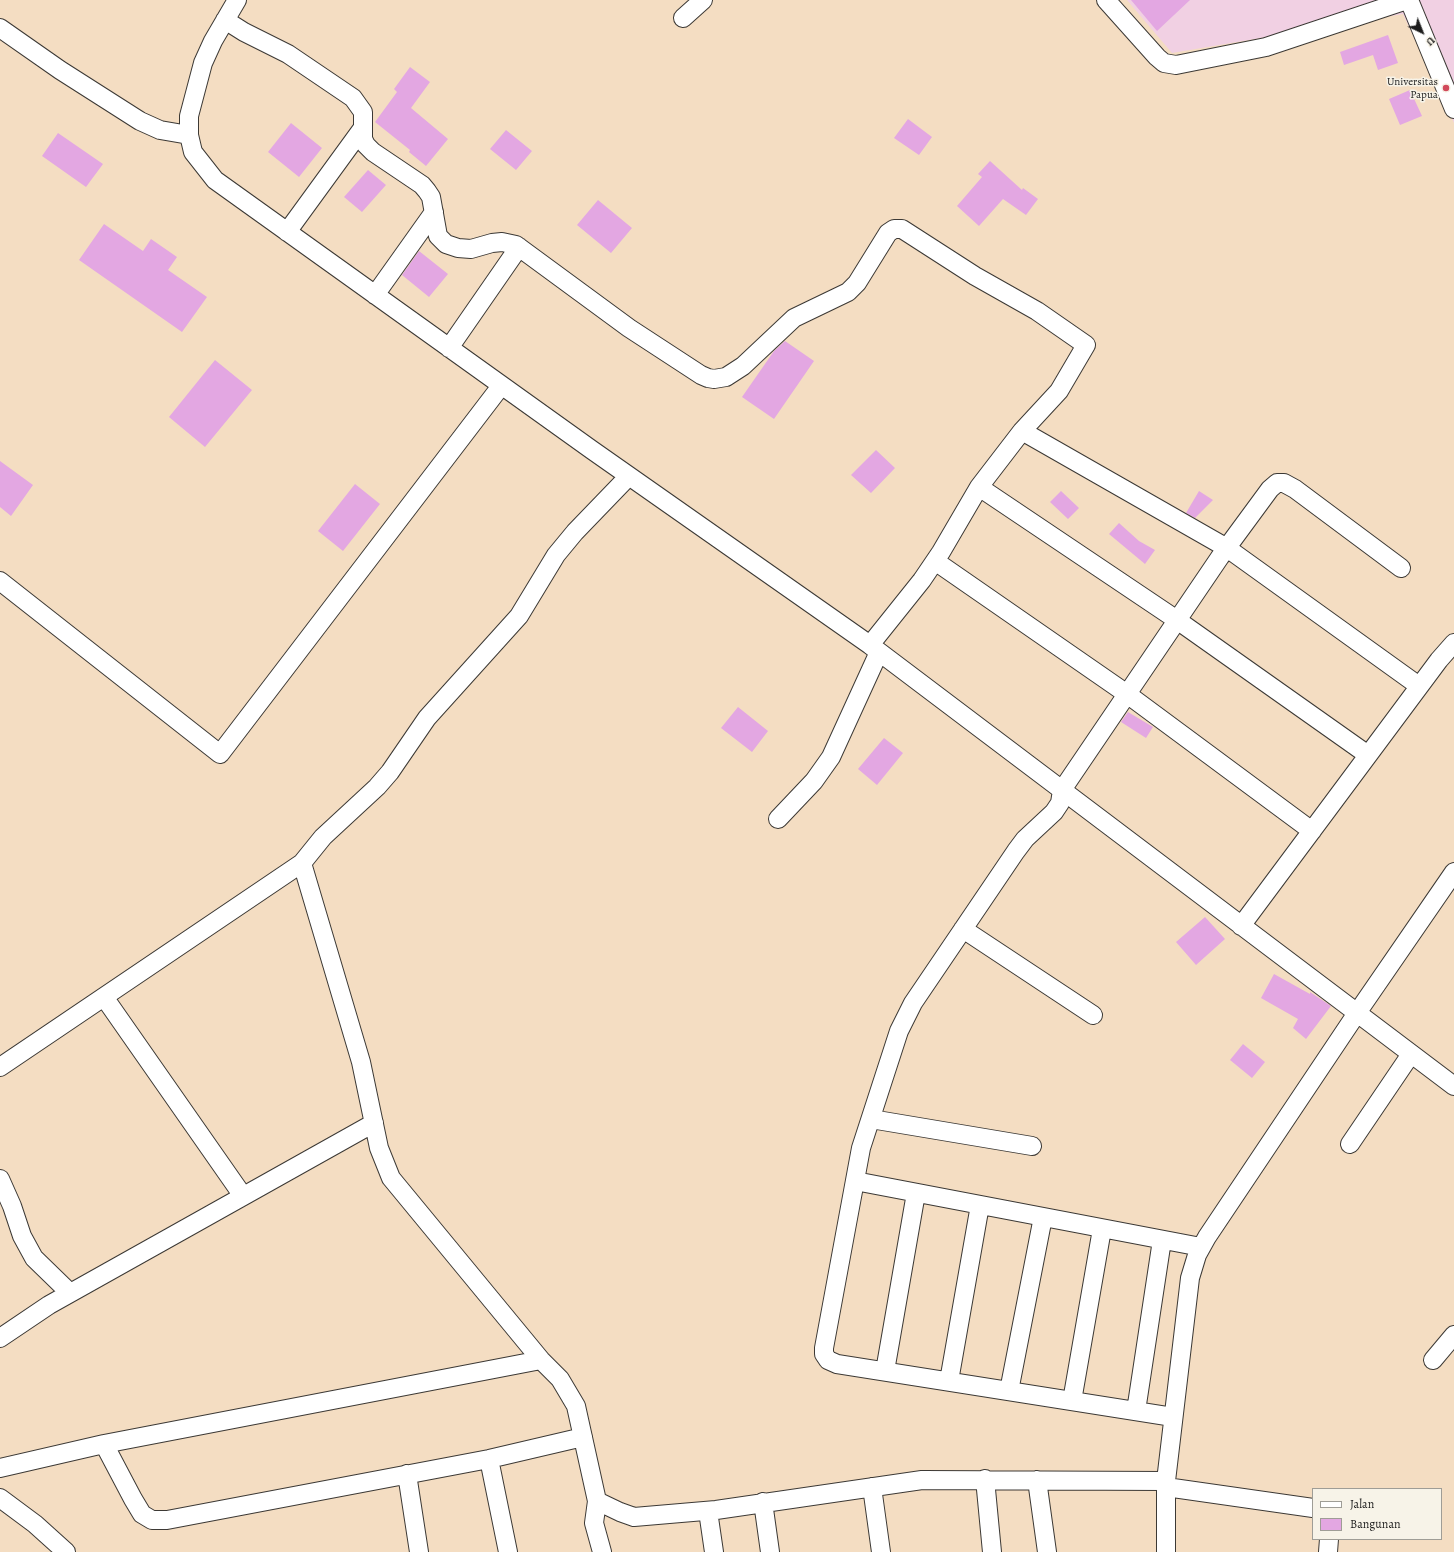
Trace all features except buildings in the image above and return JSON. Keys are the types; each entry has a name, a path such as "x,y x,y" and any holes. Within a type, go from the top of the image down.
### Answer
{"street":[{"path":"236,0 203,63 189,116 189,135 193,152 215,180 501,386 874,649 1454,1086"},
{"path":"684,18 703,0"},
{"path":"1106,0 1157,57 1164,63 1176,65 1266,47 1408,0 1454,109"},
{"path":"225,20 244,32 288,54 353,98 363,112 363,139 374,152 422,185 431,197 438,236 446,244 458,248 470,248 502,242 519,247 585,298 701,375 714,379 726,377 743,366 794,318 848,292 858,283 888,233 894,229 902,228 975,276 1037,311 1086,345 1059,391 1022,431 979,486 935,561 874,649 831,757 810,786 778,819"},
{"path":"0,28 60,70 140,121 160,130 189,135"},
{"path":"287,232 362,129"},
{"path":"374,294 434,212"},
{"path":"449,348 519,247"},
{"path":"0,581 220,754 501,386"},
{"path":"1022,431 1227,548 1419,686"},
{"path":"0,1067 302,863 323,837 377,787 390,772 427,718 519,616 556,555 575,532 629,476"},
{"path":"1173,1417 837,1364 828,1360 824,1354 824,1348 861,1148 899,1031 913,1003 1016,851 1026,839 1054,812 1060,803 1062,790 1177,620 1270,489 1277,483 1284,483 1295,489 1401,568"},
{"path":"979,486 1177,620 1368,755"},
{"path":"935,561 1127,694 1312,831"},
{"path":"1242,926 1419,686 1454,643"},
{"path":"302,863 361,1062 379,1148 391,1178 541,1360 560,1379 576,1406 596,1501 594,1523 602,1552"},
{"path":"1166,1552 1166,1484 1173,1417 1190,1278 1201,1247 1357,1013 1454,872"},
{"path":"963,929 1093,1014"},
{"path":"104,997 243,1196"},
{"path":"1350,1144 1411,1054"},
{"path":"871,1119 1032,1146"},
{"path":"0,1338 49,1305 374,1123"},
{"path":"0,1179 12,1206 22,1236 34,1258 70,1293"},
{"path":"855,1181 1201,1247"},
{"path":"885,1371 916,1193"},
{"path":"949,1381 980,1205"},
{"path":"1009,1391 1043,1217"},
{"path":"1072,1401 1102,1229"},
{"path":"1136,1411 1162,1240"},
{"path":"1433,1360 1454,1335"},
{"path":"0,1468 104,1444 541,1360"},
{"path":"104,1444 133,1500 142,1514 152,1520 166,1520 488,1459 583,1437"},
{"path":"488,1459 508,1552"},
{"path":"407,1474 419,1552"},
{"path":"596,1501 634,1517 708,1511 922,1480 985,1479 1166,1484 1312,1508"},
{"path":"985,1479 992,1552"},
{"path":"1037,1480 1047,1552"},
{"path":"872,1487 881,1552"},
{"path":"0,1498 40,1528 66,1552"},
{"path":"763,1502 770,1552"},
{"path":"708,1511 714,1552"},
{"path":"1328,1552 1329,1540"}],"shaded area":[{"name":"Universitas Papua","path":"1127,0 1454,0 1454,123 1403,14 1172,53"}],"place":[{"name":"Universitas Papua","path":"1446,88"}]}
